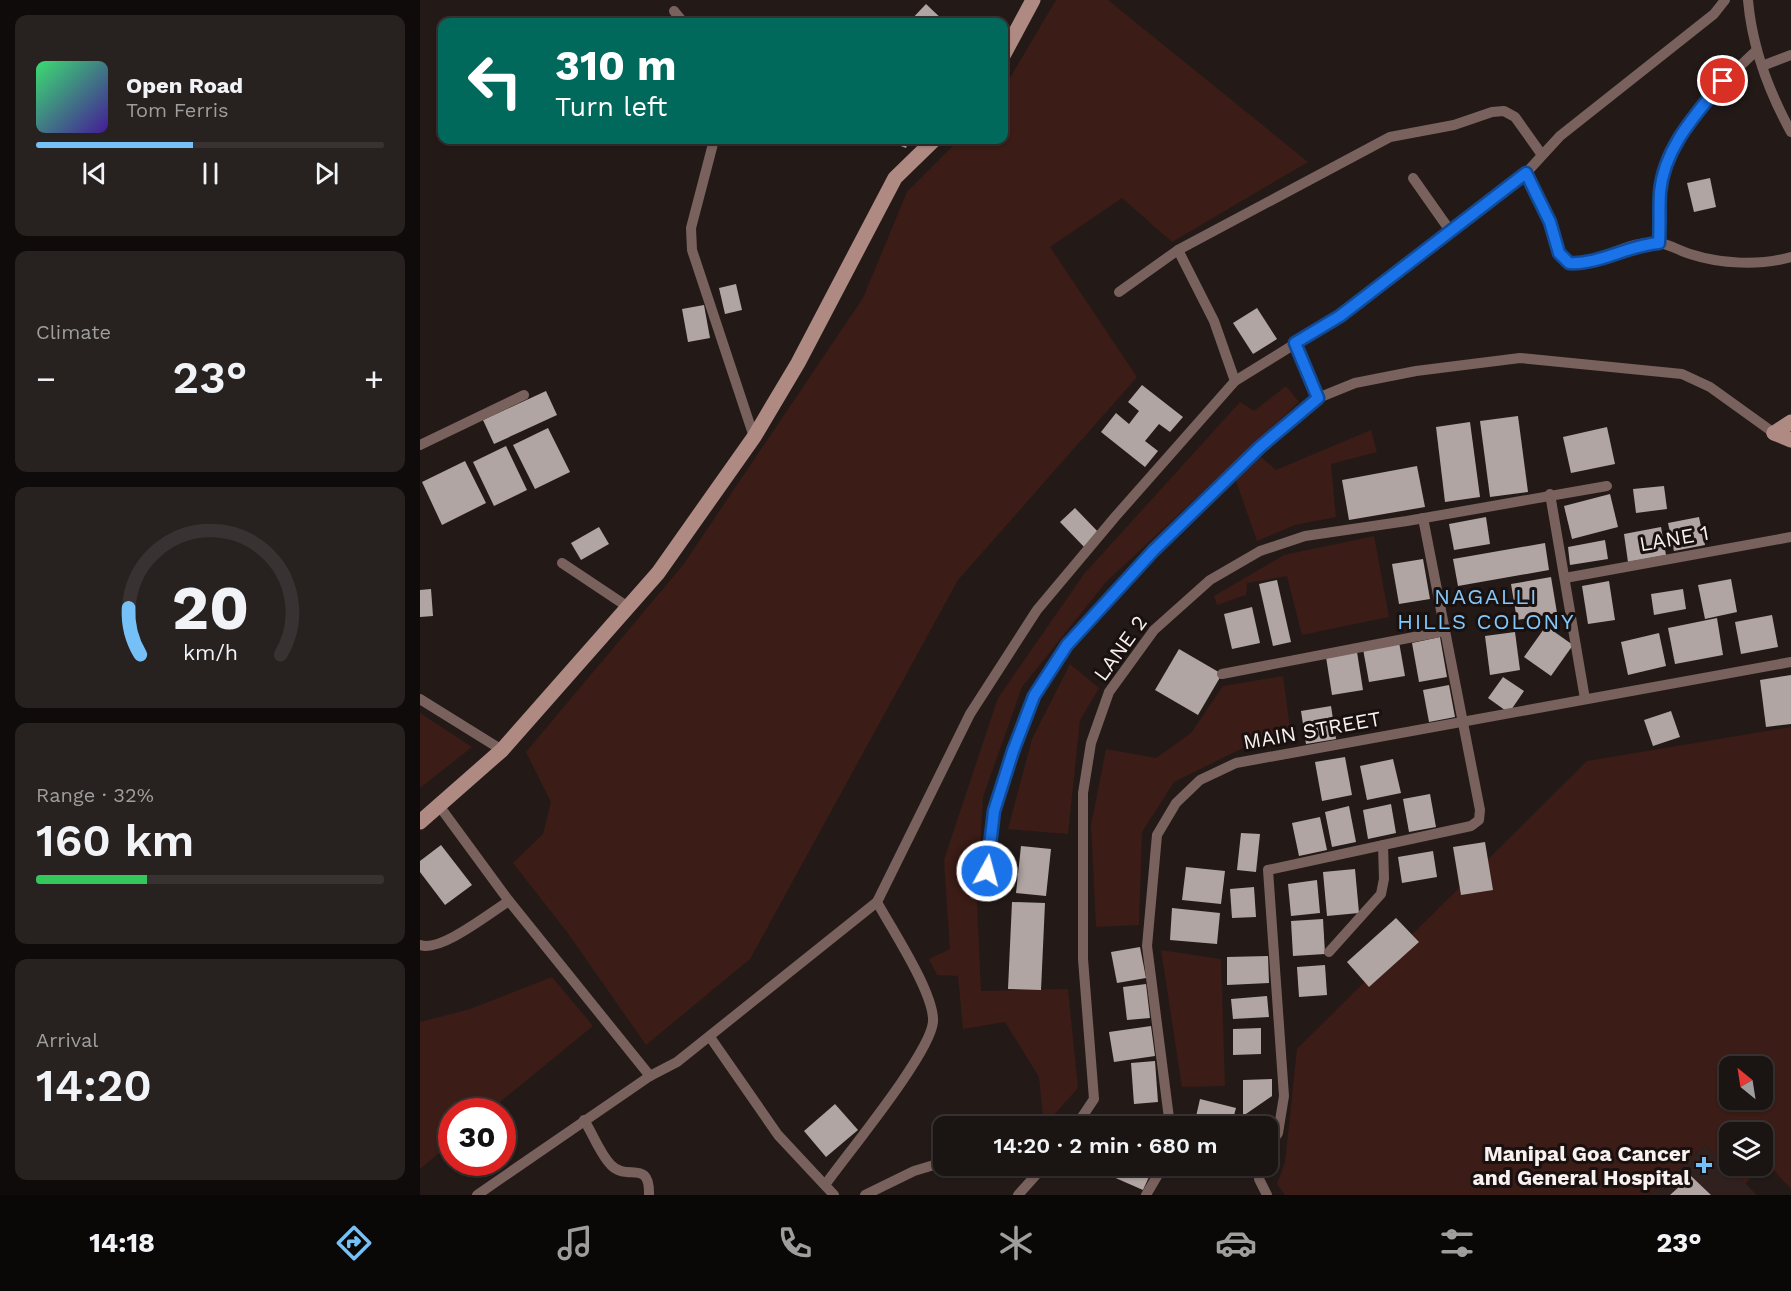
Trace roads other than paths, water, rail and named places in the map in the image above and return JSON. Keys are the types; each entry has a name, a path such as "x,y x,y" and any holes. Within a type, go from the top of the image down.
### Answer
{"street":[{"path":"1008,47 1033,0"},
{"path":"477,1195 650,1076 677,1062 877,902 970,714 1037,610 1146,481 1235,381 1340,316 1451,232 1526,173 1560,136 1714,14 1725,0"},
{"path":"1748,0 1750,26 1762,66 1791,132"},
{"path":"674,11 680,18"},
{"path":"1659,243 1660,190 1669,157 1686,126 1723,81 1757,50"},
{"path":"1762,66 1791,55"},
{"path":"1119,292 1178,250 1390,137 1454,125 1492,112 1504,111 1515,117 1542,155"},
{"path":"713,144 691,228 692,250 754,437"},
{"path":"420,822 440,807 502,750 658,573 754,437 798,363 895,178 930,144"},
{"path":"1526,173 1550,222 1559,253 1569,263 1580,264 1643,244 1659,243 1716,260 1745,262 1791,257"},
{"path":"1413,178 1451,232"},
{"path":"1178,250 1214,321 1235,381"},
{"path":"1295,343 1318,398"},
{"path":"987,871 994,811 1013,751 1034,696 1067,645 1153,551 1260,447 1318,398 1355,383 1416,371 1520,358 1682,374 1710,387 1774,434 1791,440"},
{"path":"420,445 524,395"},
{"path":"1774,434 1791,422"},
{"name":"LANE 2","path":"1083,1116 1094,1099 1083,978 1083,792 1091,742 1109,692 1154,630 1210,580 1260,551 1305,536 1607,486"},
{"path":"1550,494 1585,699"},
{"path":"1278,1134 1284,1096 1268,870 1471,826 1479,820 1480,810 1465,723 1424,518"},
{"name":"LANE 1","path":"1565,578 1791,537"},
{"path":"562,562 628,607"},
{"path":"1222,674 1445,631"},
{"name":"MAIN STREET","path":"1169,1116 1147,945 1157,835 1176,803 1200,780 1236,763 1791,662"},
{"path":"420,699 502,750"},
{"path":"440,807 509,901 650,1076"},
{"path":"1329,952 1381,894 1384,879 1383,845"},
{"path":"420,945 427,948 444,941 509,901"},
{"path":"825,1185 921,1053 933,1022 929,997 877,902"},
{"path":"710,1037 778,1135 834,1195"},
{"path":"585,1120 610,1164 617,1170 638,1172 646,1176 649,1183 649,1195"},
{"path":"865,1195 933,1166"},
{"path":"1018,1195 1031,1176"},
{"path":"1146,1195 1157,1176"},
{"path":"1259,1176 1267,1195"}],"place":[{"name":"Manipal Goa Cancer and General Hospital","path":"1704,1165"}],"district":[{"name":"NAGALLI HILLS COLONY","path":"1486,608"}]}
